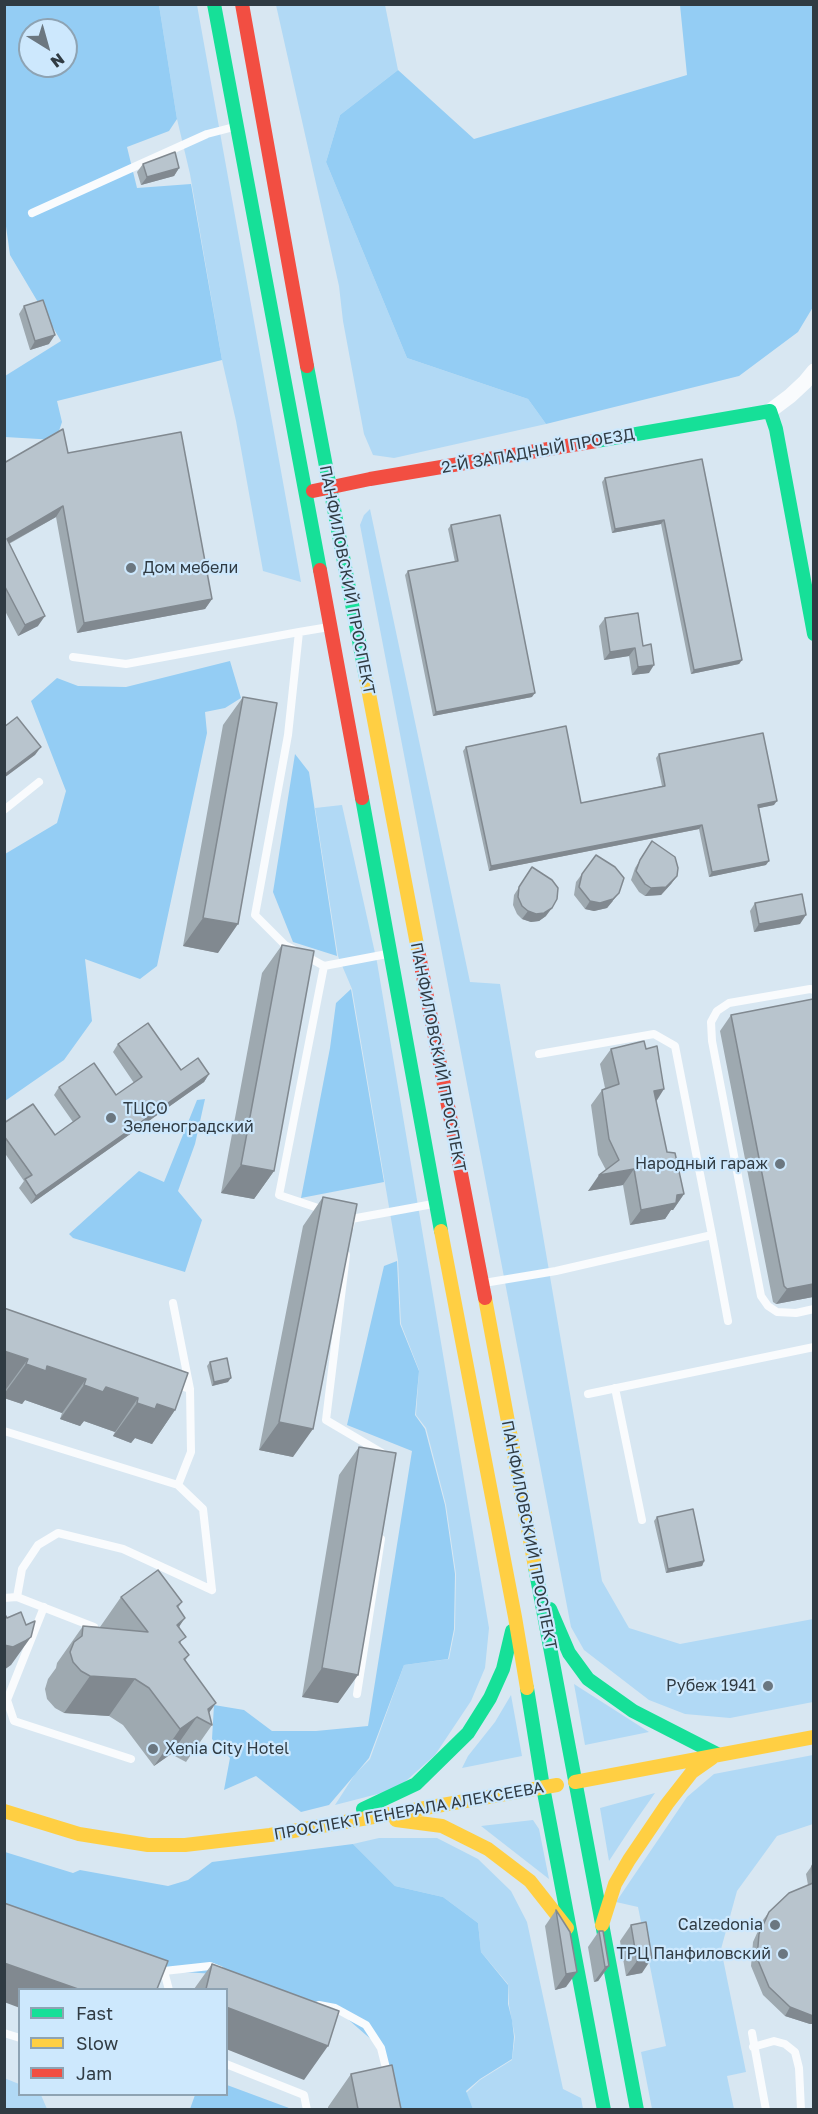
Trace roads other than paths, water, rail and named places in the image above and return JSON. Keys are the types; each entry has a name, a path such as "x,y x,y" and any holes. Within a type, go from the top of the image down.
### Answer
{"main road":[{"name":"ПАНФИЛОВСКИЙ ПРОСПЕКТ","path":"214,4 515,1617 543,1788 604,2109"},
{"name":"ПАНФИЛОВСКИЙ ПРОСПЕКТ","path":"242,4 330,488 637,2109"},
{"name":"2-Й ЗАПАДНЫЙ ПРОЕЗД","path":"306,493 370,479 770,411"},
{"path":"770,411 776,429 813,634"},
{"path":"526,1524 554,1622 569,1653 588,1679 633,1711 717,1755 692,1772 629,1860 615,1884 602,1925"},
{"path":"336,1822 416,1784 468,1733 490,1698 504,1669 515,1617"},
{"name":"ПРОСПЕКТ ГЕНЕРАЛА АЛЕКСЕЕВА","path":"4,1811 79,1834 148,1845 185,1845 270,1835 543,1788 813,1737"},
{"path":"336,1822 398,1820 442,1826 488,1850 530,1881 571,1933"}],"street":[{"name":"2-Й ЗАПАДНЫЙ ПРОЕЗД","path":"770,411 806,382 813,371"}],"lane":[{"path":"32,213 207,134 238,126"},
{"path":"73,657 126,664 330,627"},
{"path":"298,632 288,735 255,915 285,945 324,966 390,953"},
{"path":"4,810 39,782"},
{"path":"324,966 279,1195 330,1212"},
{"path":"813,990 729,1004 717,1011 711,1022 712,1041 761,1296 768,1306 777,1312 796,1313 813,1309"},
{"path":"539,1054 654,1034 675,1046 728,1321"},
{"path":"340,1216 351,1219 436,1203"},
{"path":"349,1231 351,1219"},
{"path":"482,1284 556,1271 712,1235"},
{"path":"348,1243 326,1420 393,1460"},
{"path":"173,1303 190,1389 191,1452 178,1485"},
{"path":"588,1394 813,1347"},
{"path":"168,1382 190,1389"},
{"path":"615,1388 642,1520"},
{"path":"4,1431 178,1485 203,1509 212,1590 123,1550 58,1533 38,1545 22,1569 17,1597"},
{"path":"357,1695 382,1530"},
{"path":"4,1598 17,1597 94,1627"},
{"path":"44,1607 7,1700 14,1721 131,1760"},
{"path":"153,1967 164,1971 210,1966 226,1972"},
{"path":"164,1971 168,1988"},
{"path":"308,2002 335,2008 366,2025 381,2048 391,2088"},
{"path":"752,2033 766,2109"},
{"path":"753,2047 774,2041 785,2044 795,2052 799,2068 801,2109"},
{"path":"228,2065 304,2095 307,2109"}],"place":[{"name":"Дом мебели","path":"131,568"},
{"name":"ТЦСО Зеленоградский","path":"111,1118"},
{"name":"Народный гараж","path":"780,1164"},
{"name":"Рубеж 1941","path":"768,1686"},
{"name":"Xenia City Hotel","path":"153,1749"},
{"name":"Calzedonia","path":"775,1925"},
{"name":"ТРЦ Панфиловский","path":"783,1954"}]}
